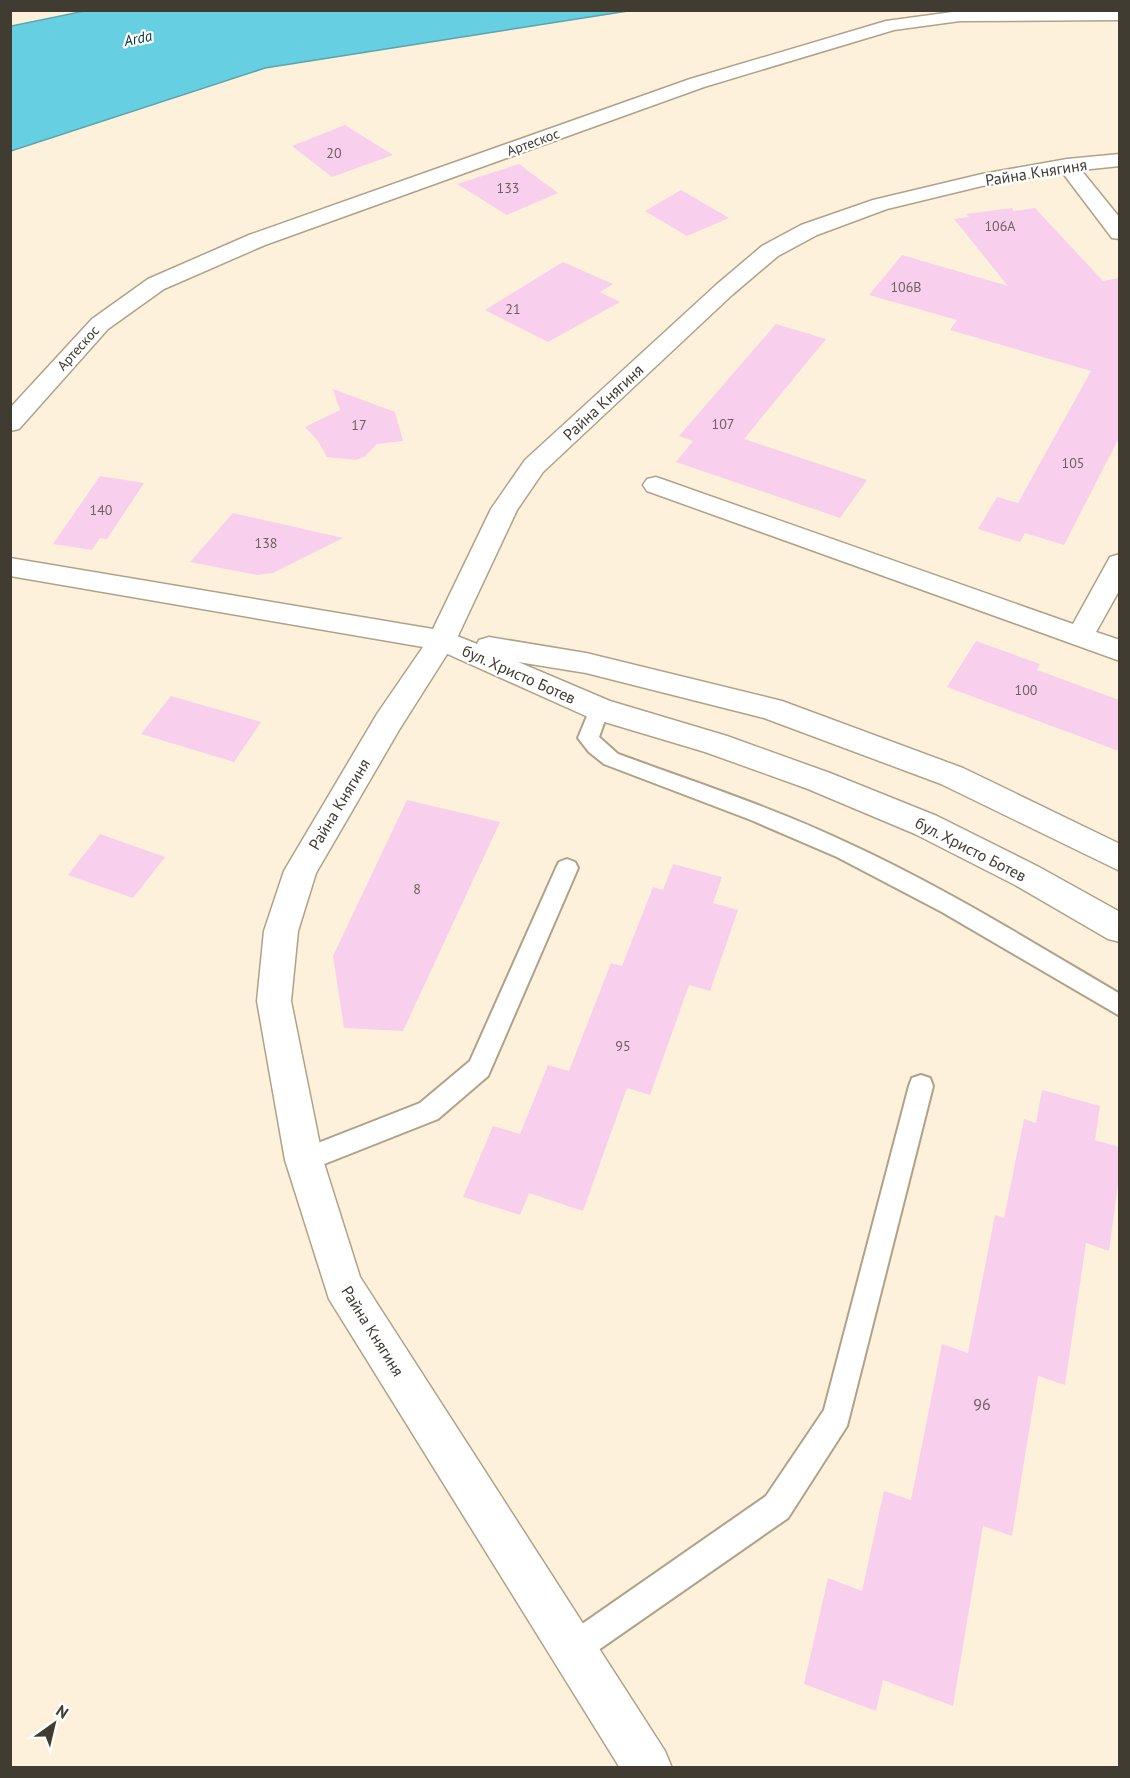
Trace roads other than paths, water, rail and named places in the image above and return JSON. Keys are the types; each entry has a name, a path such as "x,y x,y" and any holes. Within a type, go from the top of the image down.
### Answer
{"street":[{"name":"Артескос","path":"10,424 100,324 156,284 257,240 697,83 892,25 960,16 1119,15"},
{"name":"Райна Княгиня","path":"648,1767 344,1286 304,1160 274,1001 281,931 300,871 388,722 442,640 504,509 534,466 724,290 770,251 809,230 880,204 982,180 1067,165 1119,160"},
{"path":"1067,165 1119,233"},
{"path":"656,485 1119,651"},
{"path":"1080,636 1119,563"},
{"path":"10,567 442,640"},
{"name":"бул. Христо Ботев","path":"442,640 599,709 716,744 819,781 926,825 1027,876 1119,929"},
{"name":"бул. Христо Ботев","path":"442,640 586,663 771,709 951,776 1119,859"}],"lane":[{"path":"599,709 588,738 611,759 844,850 931,894 1119,1006"},
{"path":"304,1160 429,1111 478,1068 567,868"},
{"path":"573,1649 777,1507 837,1416 921,1086"}],"water":[{"name":"Arda","path":"85,11 628,11 265,68 11,151 11,26"}]}
